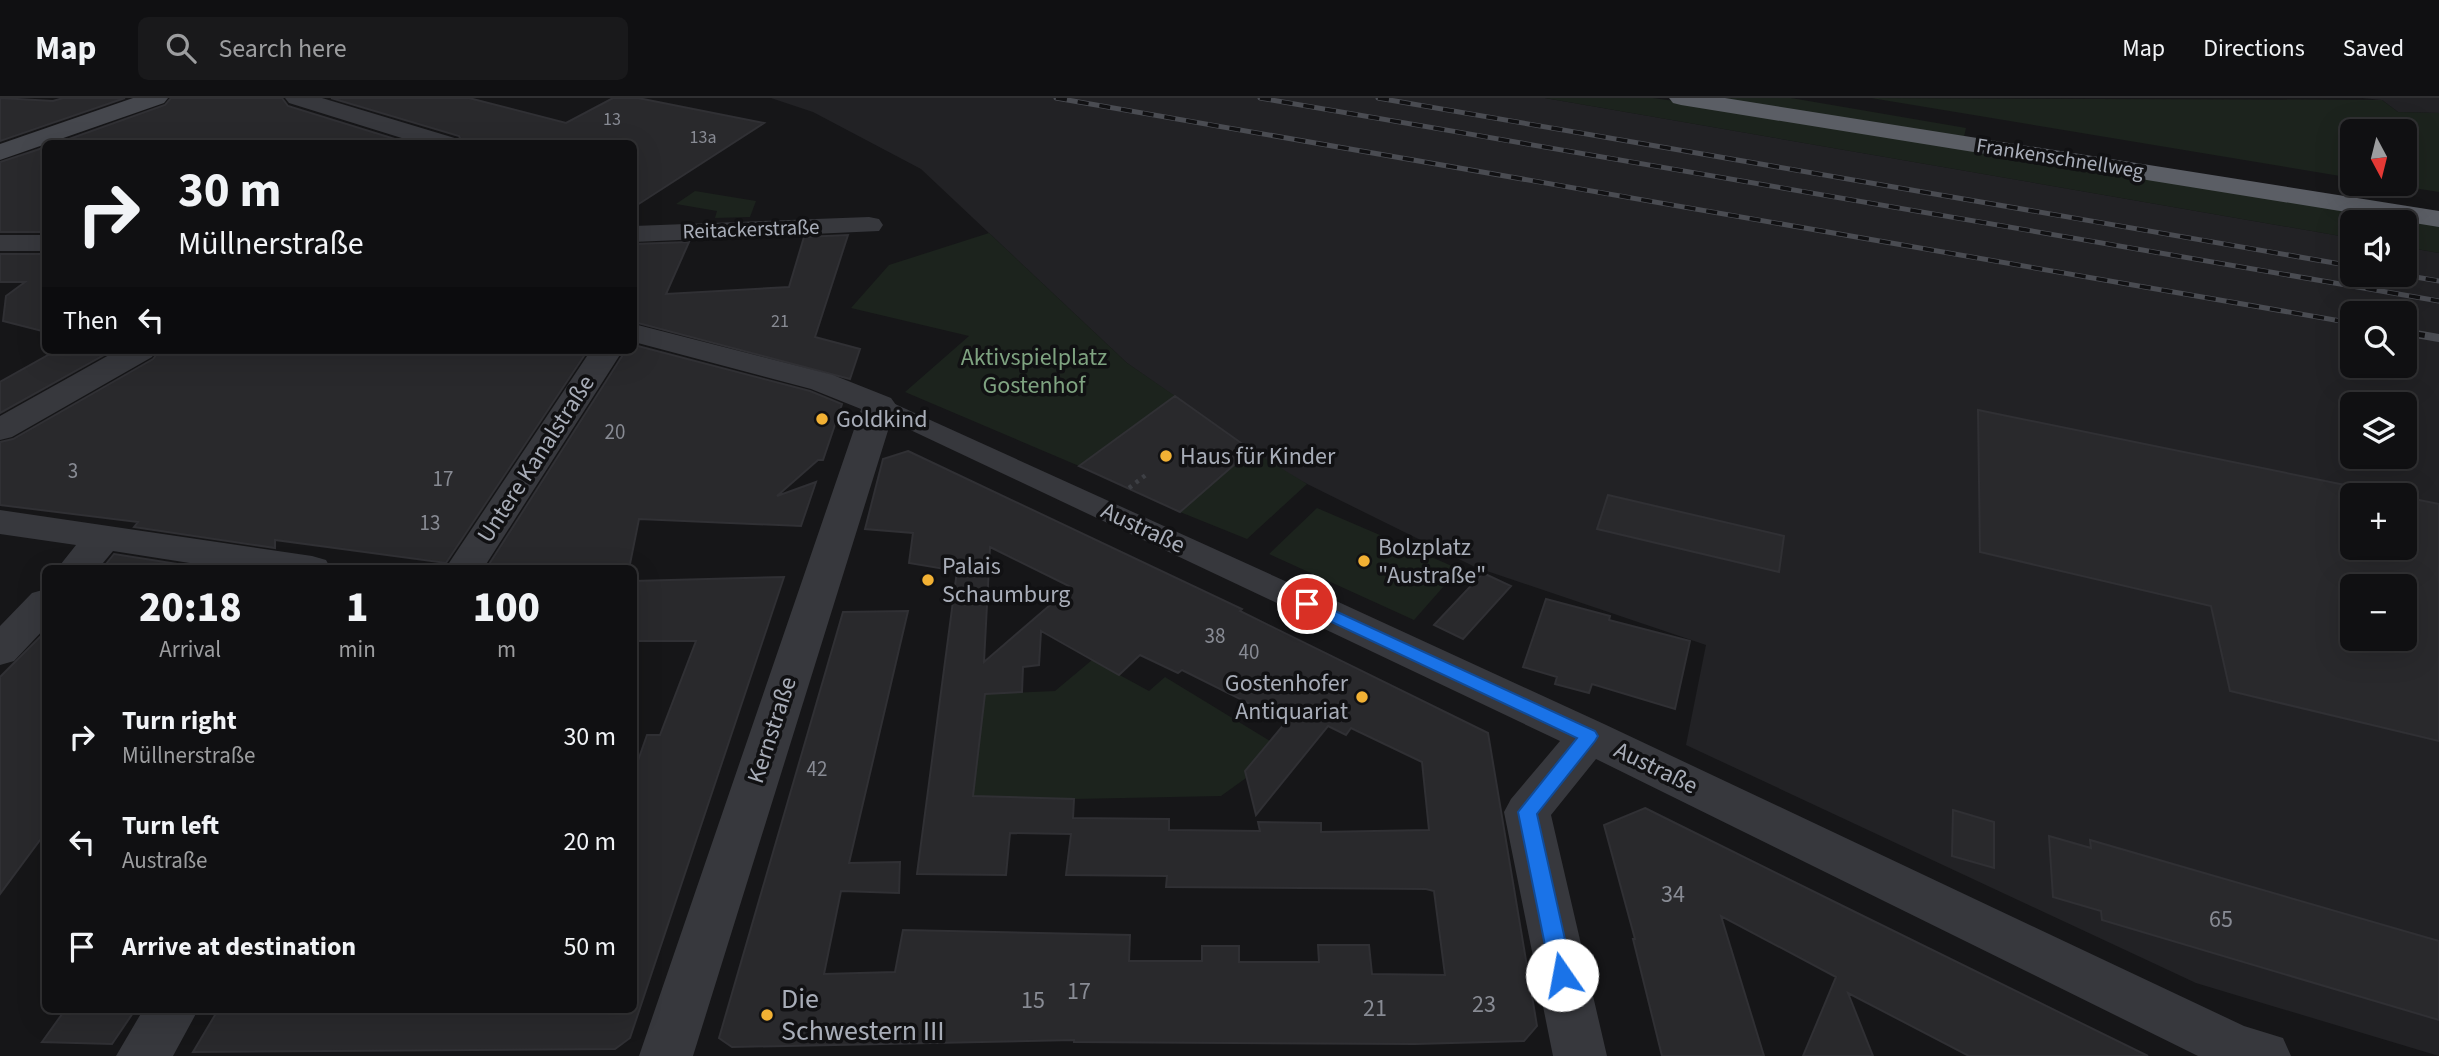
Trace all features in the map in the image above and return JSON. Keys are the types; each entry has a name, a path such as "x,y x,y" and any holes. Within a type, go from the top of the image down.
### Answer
{"highway":[{"name":"Frankenschnellweg","path":"1681,98 2439,219"},
{"name":"Frankenschnellweg","path":"1816,98 2439,199"}],"main road":[{"path":"0,152 156,98"}],"street":[{"path":"297,98 436,140"},
{"name":"Reitackerstraße","path":"637,234 869,225"},
{"path":"0,243 42,243"},
{"name":"Austraße","path":"637,334 822,383 887,408 1589,736 2236,1048 2264,1056"},
{"path":"0,430 134,354"},
{"name":"Untere Kanalstraße","path":"467,565 604,354"},
{"name":"Kernstraße","path":"666,1056 887,408"},
{"path":"0,522 287,565"},
{"path":"80,565 106,536"},
{"path":"0,651 42,606"},
{"path":"1580,1056 1527,812 1589,736"},
{"path":"143,1056 171,1013"}],"shaded area":[{"path":"771,98 1545,98 2340,236 2340,287 2417,287 2417,249 2439,253 2439,1056 2196,983 1686,745 1706,645 1475,567 1283,472 1127,363 921,169 813,112"},
{"path":"2362,98 2439,98 2439,113 2398,112 2382,100"}],"green space":[{"path":"1545,98 1653,98 1704,105 2342,210 2340,236"},
{"path":"1714,98 1791,98 1966,128 1964,137"},
{"path":"1871,98 2382,100 2398,112 2439,113 2439,192 2417,189 2417,119 2340,119 2340,176"},
{"path":"695,191 756,201 750,217 715,218 717,211 676,204"},
{"path":"2417,222 2439,226 2439,253 2417,249"},
{"name":"Aktivspielplatz Gostenhof","path":"989,233 1127,363 1175,396 1079,466 905,392 969,336 851,308 889,265"},
{"path":"1251,450 1307,484 1247,539 1180,512"},
{"name":"Bolzplatz \"Austraße\"","path":"1317,508 1459,569 1414,620 1269,554"},
{"path":"1092,660 1149,691 1165,677 1270,741 1245,771 1246,778 1221,796 1074,799 973,796 985,694 1055,691"}],"building":[{"path":"0,98 53,101 63,98 125,98 0,141"},
{"path":"171,98 282,98 288,106 398,140 66,140 165,105"},
{"path":"331,98 469,98 566,123 613,98 638,98 764,123 637,205 637,140 461,140 459,136"},
{"path":"42,148 42,232 0,232 0,162"},
{"path":"848,235 815,337 860,349 850,379 637,323 637,244 689,242 666,294 789,287 804,237"},
{"path":"0,254 42,254 42,331 3,321 6,296 25,282 0,282"},
{"path":"637,346 810,391 842,404 823,460 818,460 777,496 816,482 801,526 639,519 630,565 489,565 623,354 637,354"},
{"path":"50,354 106,354 0,413 0,382"},
{"path":"157,354 585,354 446,563 275,540 275,548 134,527 138,522 0,505 0,442 13,439 153,359"},
{"path":"1175,396 1251,450 1180,512 1079,466"},
{"path":"1978,410 2340,484 2340,560 2417,560 2417,500 2439,504 2439,741 2230,691 2211,606 1980,552"},
{"path":"908,451 1242,609 1240,611 1488,733 1537,1026 1524,1041 1415,1044 1074,1040 732,1047 719,1038 843,612 908,611 849,863 900,862 899,893 841,891 824,974 895,972 903,930 1130,935 1129,961 1202,961 1202,946 1239,946 1239,962 1319,962 1318,945 1369,945 1372,974 1445,975 1434,891 1426,889 1166,887 1167,876 1066,875 1071,834 1010,833 1006,875 917,874 957,571 909,563 913,533 865,529 883,459","holes":["990,547 1071,587 984,662","1041,631 1119,675 1140,655 1178,673 1182,670 1286,722 1245,771 1256,815 1328,726 1346,735 1351,728 1422,762 1429,830 1321,832 1321,823 1258,822 1260,831 1169,830 1169,819 1073,818 1074,799 973,796 985,694 1022,692 1023,667 1039,665"]},
{"path":"1608,495 1784,536 1779,572 1597,529"},
{"path":"114,554 184,565 105,565"},
{"path":"1483,573 1511,586 1463,639 1434,625"},
{"path":"784,577 630,1038 615,1049 193,1052 216,1013 637,1013 637,763 647,735 660,735 696,641 637,641 637,581"},
{"path":"1546,599 1610,616 1609,620 1690,641 1675,709 1592,684 1589,693 1555,684 1557,677 1523,667"},
{"path":"42,635 42,837 0,894 0,677"},
{"path":"1645,808 2148,1056 1969,1056 1848,993 1873,1056 1803,1056 1836,977 1721,916 1764,1056 1662,1056 1635,939 1604,825"},
{"path":"1953,810 1994,822 1994,868 1952,856"},
{"path":"2049,836 2091,848 2090,840 2439,941 2439,1020 2102,920 2101,911 2053,897"},
{"path":"63,1013 133,1013 112,1044 42,1042"}],"railway":[{"path":"1056,98 2340,321"},
{"path":"1260,98 2439,301"},
{"path":"1378,98 2340,264"},
{"path":"2417,277 2439,281"},
{"path":"2417,334 2439,338"}],"place":[{"name":"Goldkind","path":"822,419"},
{"name":"Haus für Kinder","path":"1166,456"},
{"name":"Bolzplatz \"Austraße\"","path":"1364,561"},
{"name":"Palais Schaumburg","path":"928,580"},
{"name":"Gostenhofer Antiquariat","path":"1362,697"},
{"name":"Die Schwestern III","path":"767,1015"}],"route":[{"path":"1307,604 1589,736 1527,812 1562,975"}]}
